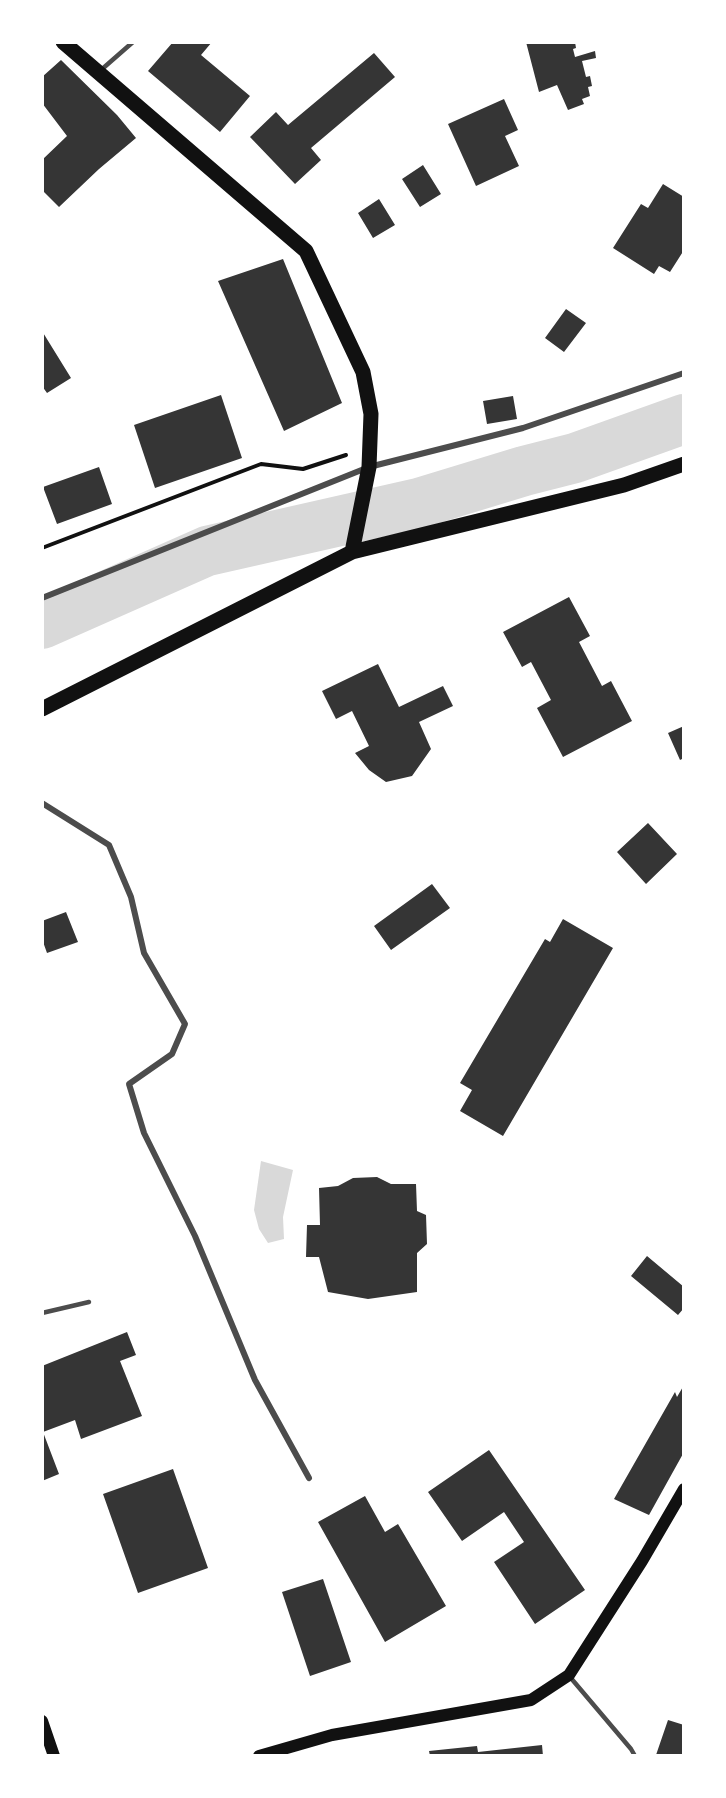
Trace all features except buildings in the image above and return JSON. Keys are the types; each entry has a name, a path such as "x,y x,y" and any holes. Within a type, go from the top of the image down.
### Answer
{"main road":[{"path":"63,42 306,251 363,372 371,414 369,467 352,552"},
{"path":"42,709 352,552 624,485 684,464"},
{"path":"259,1756 332,1735 531,1700 569,1675 642,1562 684,1489"},
{"path":"42,1721 54,1756"}],"street":[{"path":"42,598 369,467 523,428 684,373"},
{"path":"42,803 109,845 131,897 144,952 185,1024 172,1054 129,1084 144,1133 195,1236 255,1380 309,1478"}],"lane":[{"path":"98,72 133,42"},
{"path":"42,1313 89,1302"},
{"path":"569,1675 635,1756"}],"path":[{"path":"42,548 261,464 303,469 370,448"}],"shaded area":[{"path":"261,1161 293,1170 283,1217 284,1239 268,1243 259,1229 254,1210"}],"waterway":[{"path":"42,624 207,551 419,503 575,458 684,419"}]}
